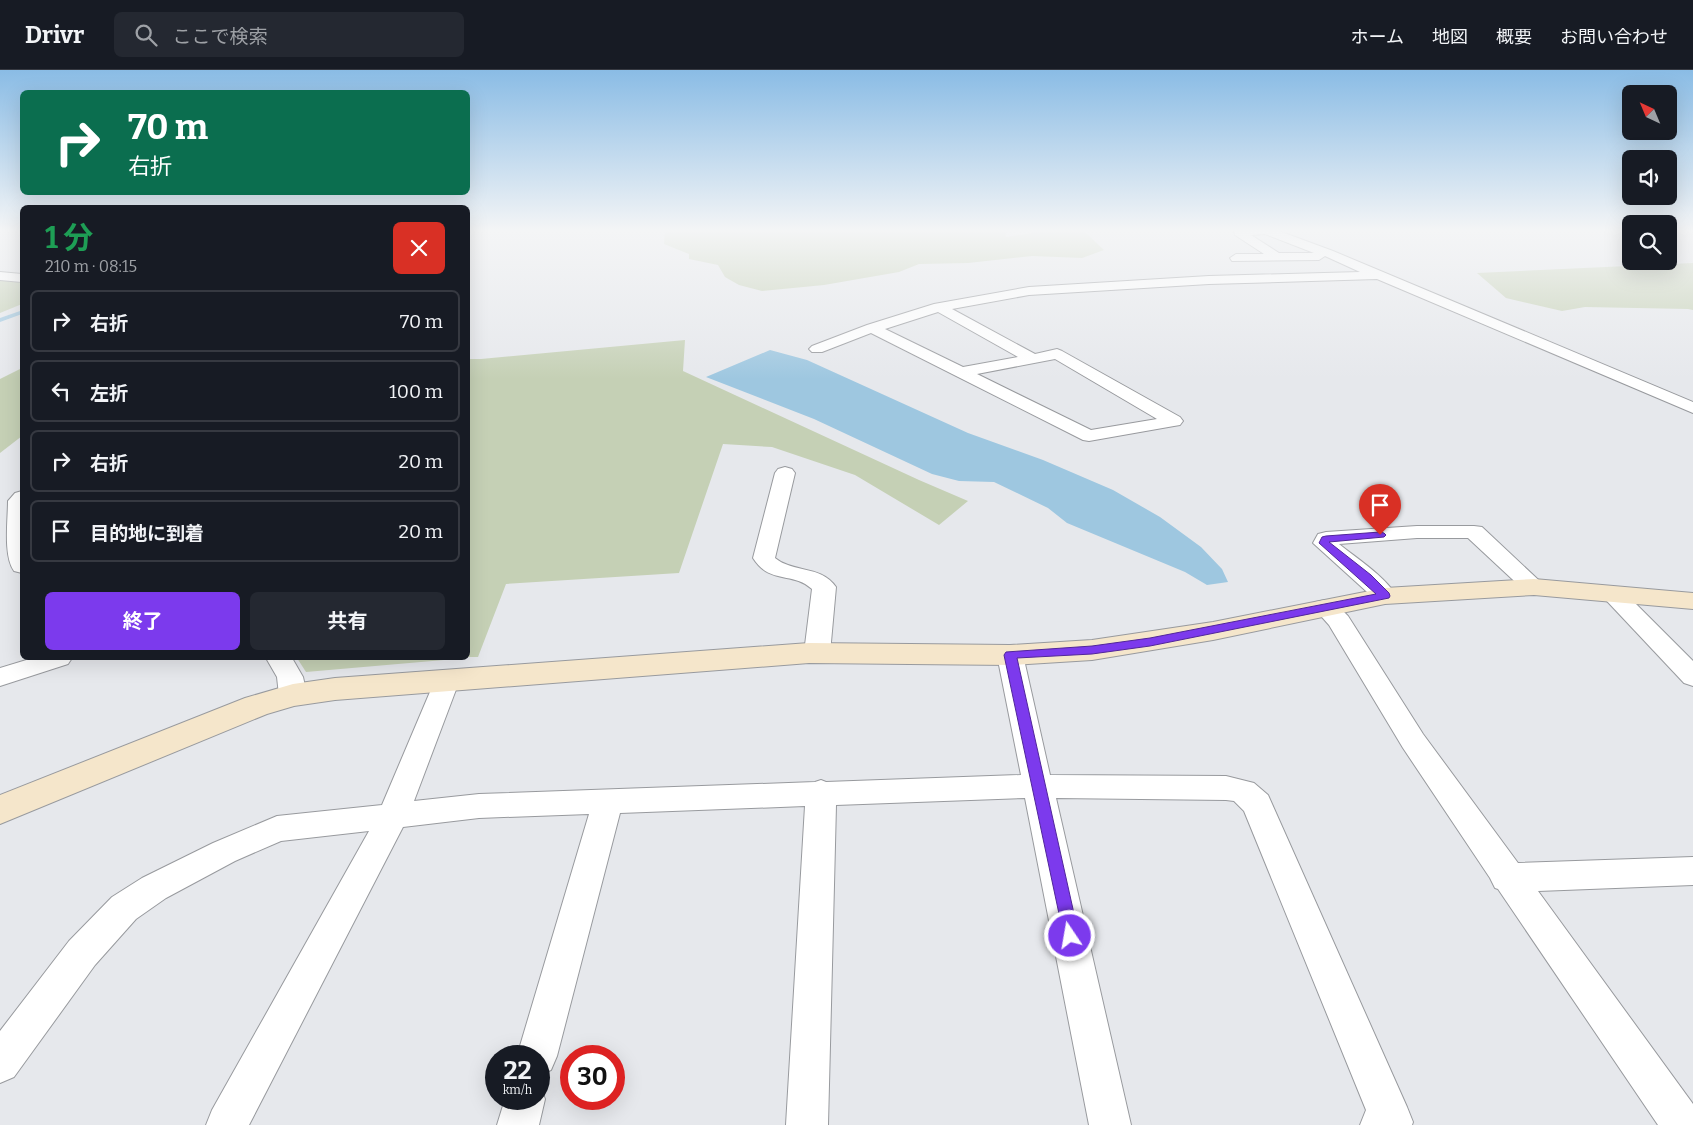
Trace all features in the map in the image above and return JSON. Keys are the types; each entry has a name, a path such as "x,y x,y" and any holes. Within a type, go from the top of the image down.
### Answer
{"street":[{"path":"817,349 872,328 939,307 1029,291 1205,280"},
{"path":"1393,280 1693,408"},
{"path":"939,307 1033,359"},
{"path":"872,328 1089,436 1174,421 1057,354 962,372"},
{"path":"785,473 764,558 766,564 773,568 809,576 818,580 824,587 817,654"},
{"path":"14,556 18,501 20,499"},
{"path":"1385,596 1367,578 1324,543 1326,539 1417,532 1474,532 1534,587"},
{"path":"0,810 208,725 293,695 335,689 447,679 817,654 1010,655 1092,650 1150,642 1385,596 1534,587 1693,601"},
{"path":"1613,594 1693,677"},
{"path":"1325,607 1339,621 1413,741 1507,878 1683,1125"},
{"path":"1010,655 1110,1125"},
{"path":"0,678 45,660"},
{"path":"280,660 290,677 293,695"},
{"path":"227,1125 393,816 447,679"},
{"path":"0,1063 82,953 124,908 154,888 224,852 277,829 479,806 822,792 1039,786 1226,788 1242,792 1257,804 1392,1122 1381,1125"},
{"path":"806,1125 822,792"},
{"path":"540,1045 608,801"},
{"path":"1507,878 1693,871"},
{"path":"518,1125 522,1110"}],"green space":[{"path":"20,280 20,305 0,313 0,281"},
{"path":"731,280 851,280 762,291 739,285"},
{"path":"1485,280 1693,280 1693,310 1585,307 1562,311 1506,298"},
{"path":"685,340 683,371 968,501 939,525 855,475 772,447 723,444 679,573 506,584 478,657 470,657 470,359"},
{"path":"20,369 20,438 0,453 0,379"},
{"path":"298,660 444,660 306,672"}],"water":[{"path":"770,350 807,360 968,433 1043,460 1113,490 1160,517 1201,547 1222,569 1228,582 1207,585 1185,572 1067,523 1048,508 994,482 959,481 932,474 814,419 706,377"}],"waterway":[{"path":"0,320 20,313"}],"route":[{"path":"1070,936 1010,655 1092,650 1150,642 1385,596 1367,578 1324,543 1326,539 1380,535"}]}
